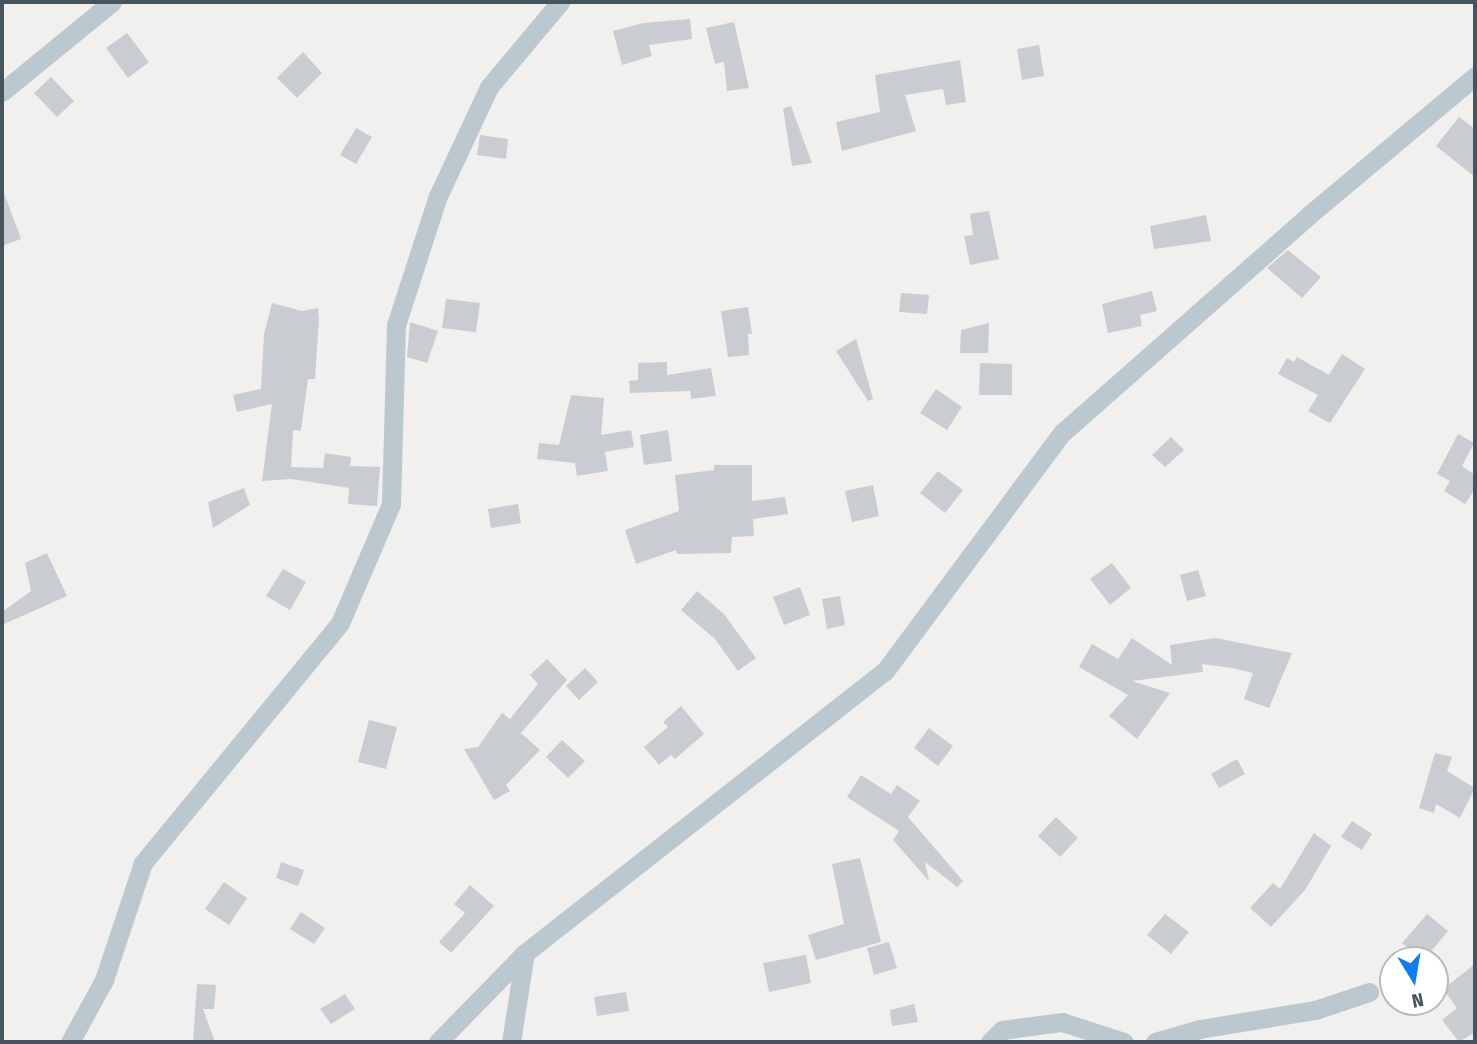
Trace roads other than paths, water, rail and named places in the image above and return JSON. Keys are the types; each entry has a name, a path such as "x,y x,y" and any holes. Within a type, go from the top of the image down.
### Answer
{"street":[{"path":"2,92 113,2"},
{"path":"70,1042 104,980 143,863 340,623 391,504 397,325 439,197 489,87 560,2"},
{"path":"438,1042 525,953 885,671 1062,433 1309,215 1475,76"},
{"path":"511,1042 525,953"},
{"path":"1155,1042 1200,1029 1315,1010 1369,992"},
{"path":"990,1042 1002,1030 1062,1022 1125,1042"}]}
